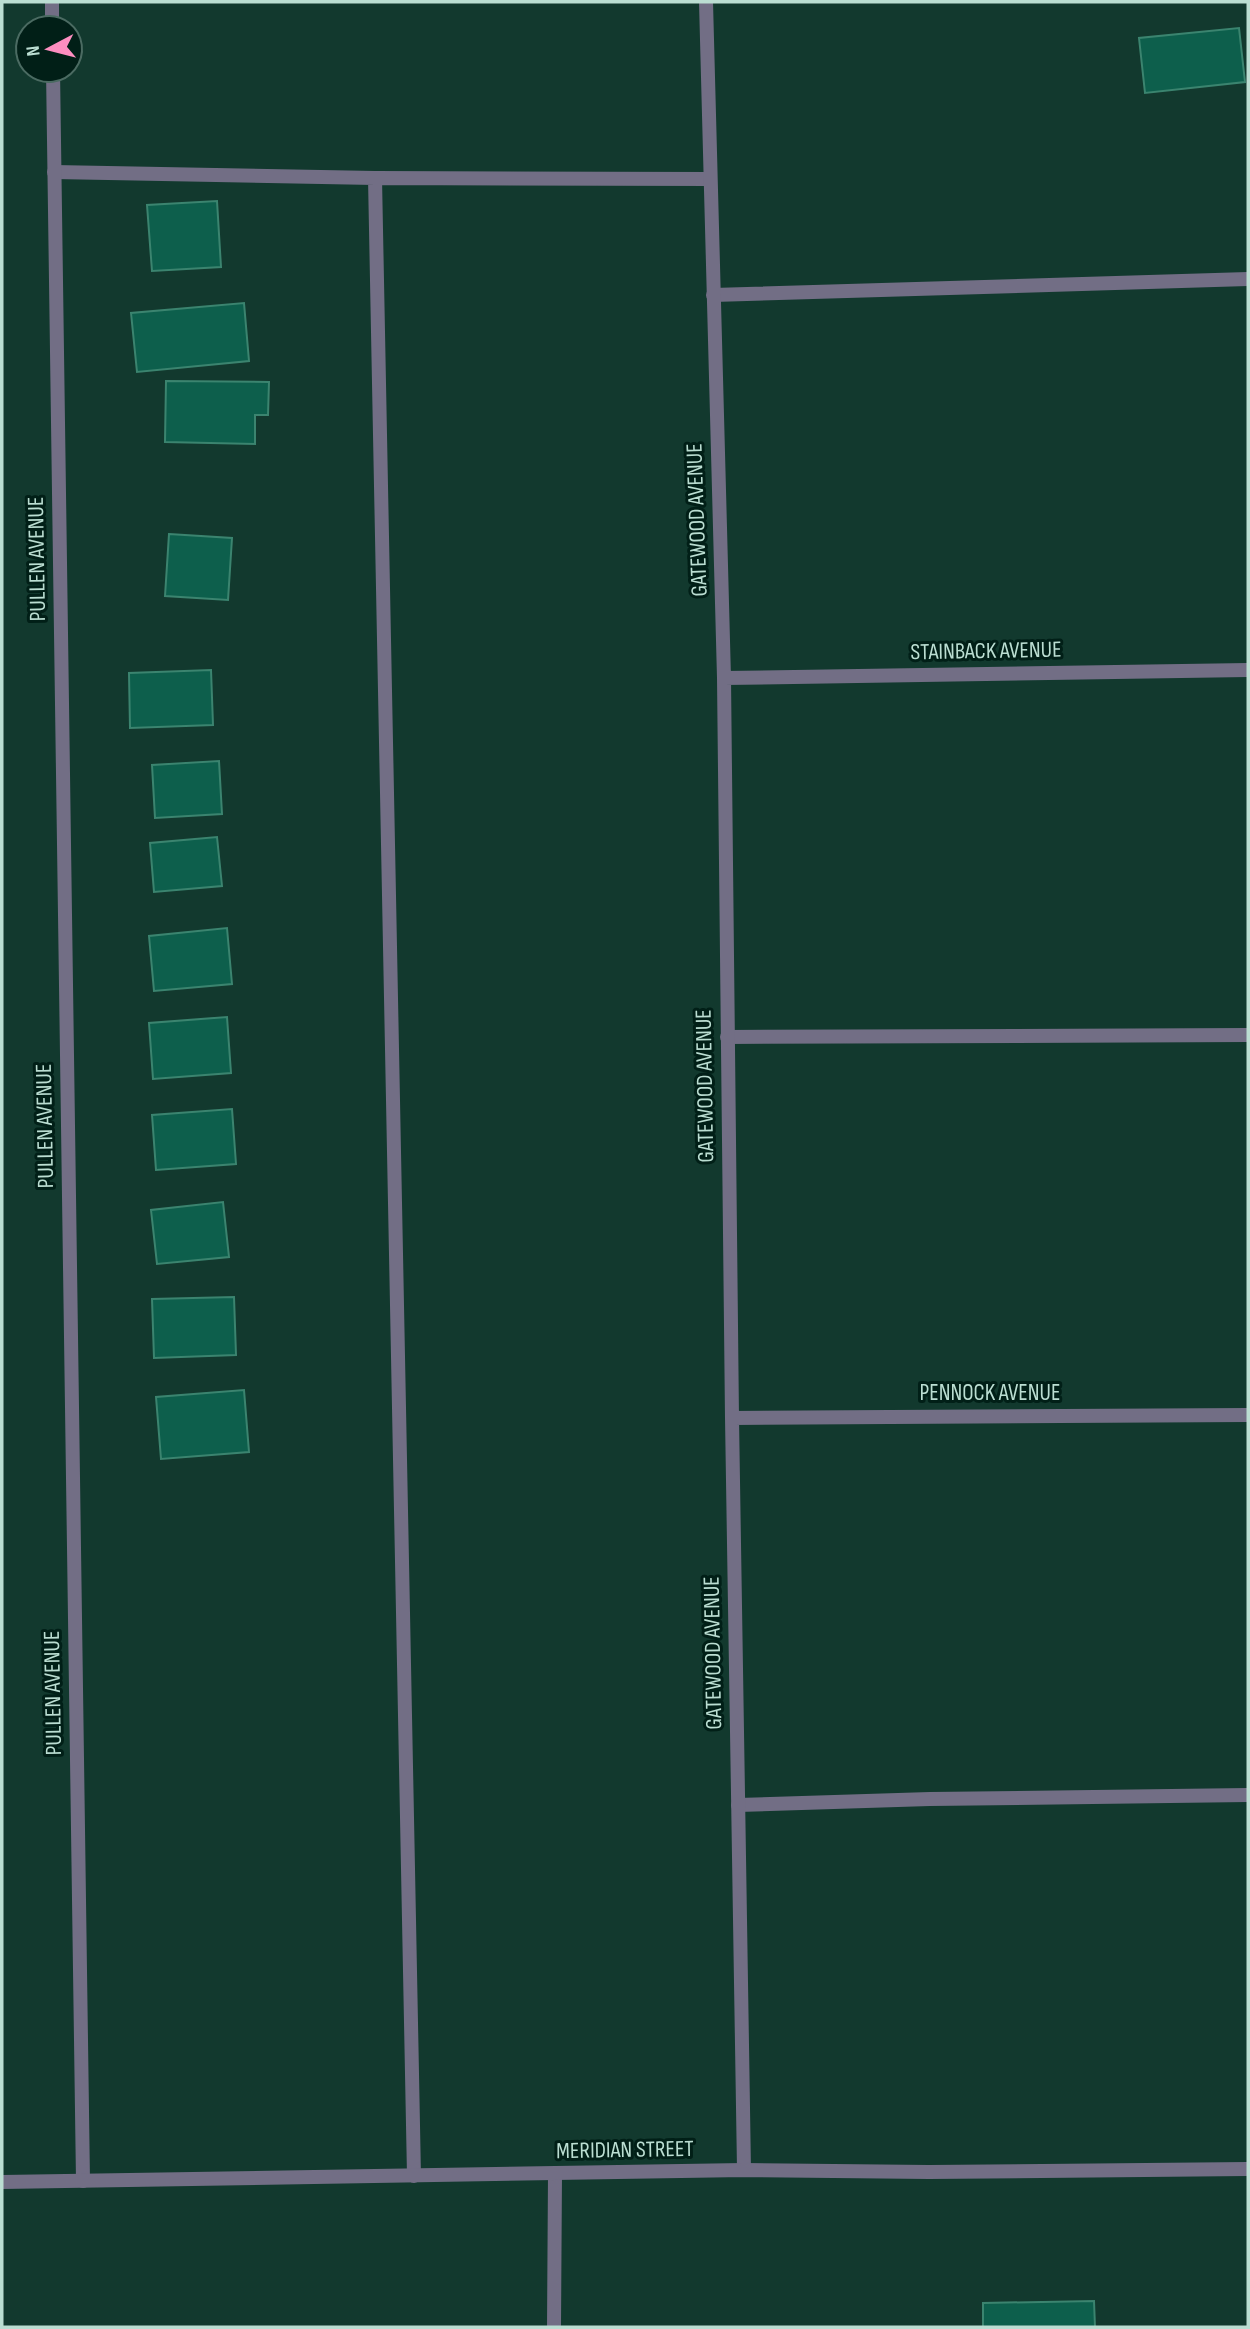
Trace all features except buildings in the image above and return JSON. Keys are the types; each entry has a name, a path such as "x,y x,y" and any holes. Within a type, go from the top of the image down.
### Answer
{"street":[{"name":"GATEWOOD AVENUE","path":"706,2 724,678 744,2170"},
{"name":"PULLEN AVENUE","path":"53,84 83,2180"},
{"path":"54,172 710,180"},
{"path":"375,178 414,2176"},
{"path":"713,295 1248,279"},
{"name":"STAINBACK AVENUE","path":"724,678 1248,670"},
{"path":"727,1037 1248,1035"},
{"name":"PENNOCK AVENUE","path":"732,1418 1248,1415"},
{"path":"738,1805 930,1798 1248,1795"},
{"name":"MERIDIAN STREET","path":"2,2182 744,2170 929,2172 1248,2169"},
{"path":"554,2327 555,2174"}]}
